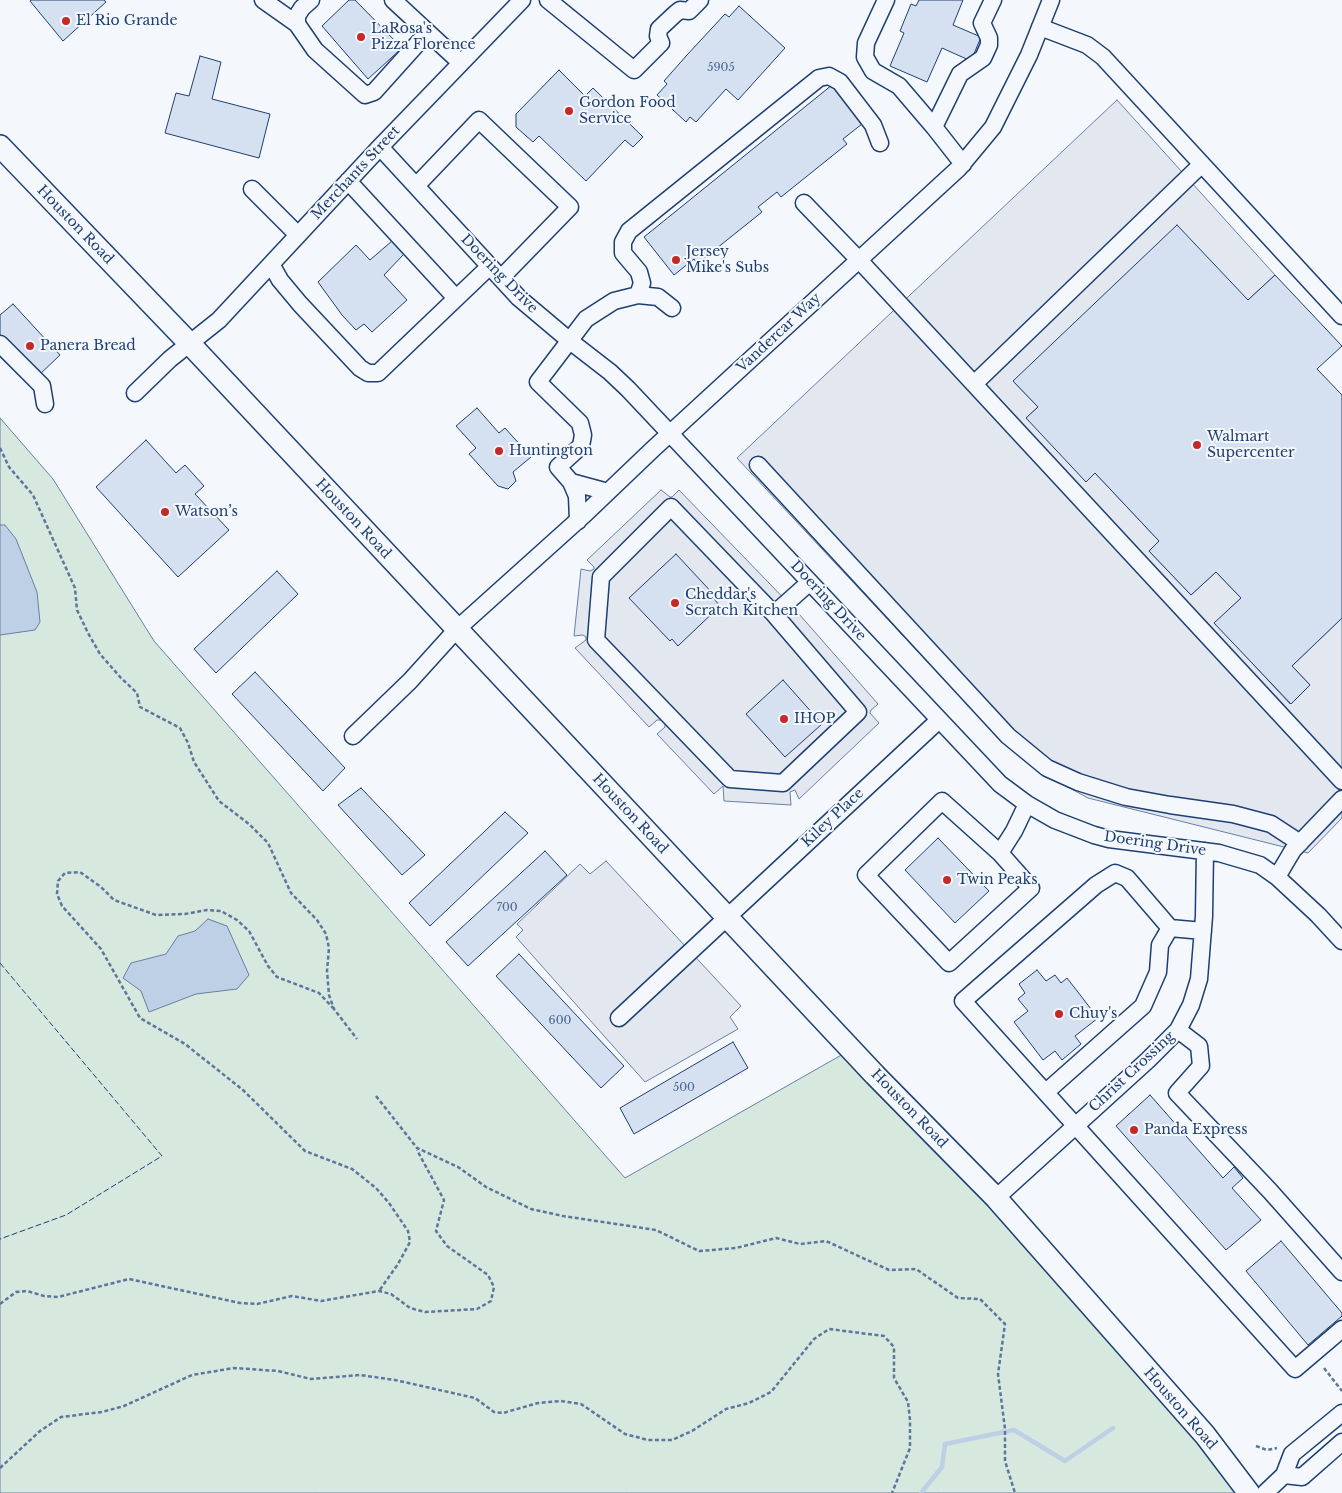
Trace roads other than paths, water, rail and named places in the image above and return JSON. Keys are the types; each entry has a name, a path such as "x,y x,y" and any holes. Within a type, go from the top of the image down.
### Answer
{"main road":[{"name":"Houston Road","path":"0,146 190,344 875,1074 996,1198 1205,1435 1249,1493"}],"street":[{"path":"263,0 297,24 315,50 365,95 374,92 427,33"},
{"path":"297,24 297,16 311,0"},
{"path":"393,0 461,63"},
{"name":"Merchants Street","path":"135,393 170,359 219,320 380,147 522,0"},
{"path":"548,0 634,70 661,43 658,36 659,29 674,14 680,10 689,11 700,0"},
{"path":"886,0 866,43 865,57 873,71 899,86 962,164"},
{"path":"934,127 960,74 983,58 989,38 982,23 993,0"},
{"name":"Vandercar Way","path":"353,736 410,681 457,629 578,521 962,164 993,127 1029,55 1052,0"},
{"path":"1040,27 1087,45 1103,57 1342,316"},
{"path":"638,295 642,283 638,272 623,252 623,242 630,230 819,78 829,76 840,82 873,125 880,143"},
{"path":"271,264 280,280 300,304 360,368 368,373 378,373 456,298 495,272 570,207 479,120 416,186"},
{"name":"Doering Drive","path":"380,147 532,310 610,372 1000,784 1027,804 1055,820 1102,837 1220,853 1260,865 1277,877 1318,915 1342,941"},
{"path":"974,384 1202,164"},
{"path":"348,182 456,298"},
{"path":"252,189 298,235"},
{"path":"804,204 859,260 1342,781"},
{"path":"578,521 576,496 571,482 558,468 581,446 583,435 580,423 538,382 586,319 614,301 638,295 658,297 672,308"},
{"path":"0,344 42,386 45,404"},
{"path":"758,464 1008,736 1047,768 1078,782 1126,796 1170,805 1233,814 1271,824 1300,843"},
{"path":"571,482 608,492"},
{"path":"671,507 774,614 858,712 783,783 730,779 596,640 601,577 671,507"},
{"path":"774,614 810,582"},
{"name":"Kiley Place","path":"619,1018 939,720"},
{"path":"1277,877 1293,850 1342,799"},
{"path":"942,802 1000,853 1031,888 949,963 866,875 942,802"},
{"path":"1000,853 1014,831 1027,804"},
{"name":"Christ Crossing","path":"996,1198 1148,1060 1178,1030 1191,1005 1199,979 1203,931 1205,851"},
{"path":"1203,931 1170,928 1127,878 1115,873 1092,889 963,1001 1295,1369 1342,1329"},
{"path":"1046,1092 1143,1006 1158,972 1160,945 1170,928"},
{"path":"1178,1030 1198,1046 1201,1066 1177,1093 1270,1191 1342,1272"},
{"path":"1265,1493 1284,1475 1292,1454 1342,1413"},
{"path":"1284,1475 1302,1477 1342,1442"}],"water":[{"path":"0,525 5,525 16,539 37,592 40,622 35,630 0,635"},
{"path":"208,919 227,926 249,975 237,989 196,994 149,1012 141,991 123,978 131,963 166,954 178,936 195,931"}],"waterway":[{"path":"921,1493 942,1467 945,1444 1014,1430 1065,1461 1113,1428"}],"place":[{"name":"El Rio Grande","path":"66,21"},
{"name":"LaRosa's Pizza Florence","path":"361,37"},
{"name":"Gordon Food Service","path":"569,111"},
{"name":"Jersey Mike's Subs","path":"676,260"},
{"name":"Panera Bread","path":"30,346"},
{"name":"Walmart Supercenter","path":"1197,445"},
{"name":"Huntington","path":"499,451"},
{"name":"Watson’s","path":"165,512"},
{"name":"Cheddar's Scratch Kitchen","path":"675,603"},
{"name":"IHOP","path":"784,719"},
{"name":"Twin Peaks","path":"947,880"},
{"name":"Chuy's","path":"1059,1014"},
{"name":"Panda Express","path":"1134,1130"}]}
